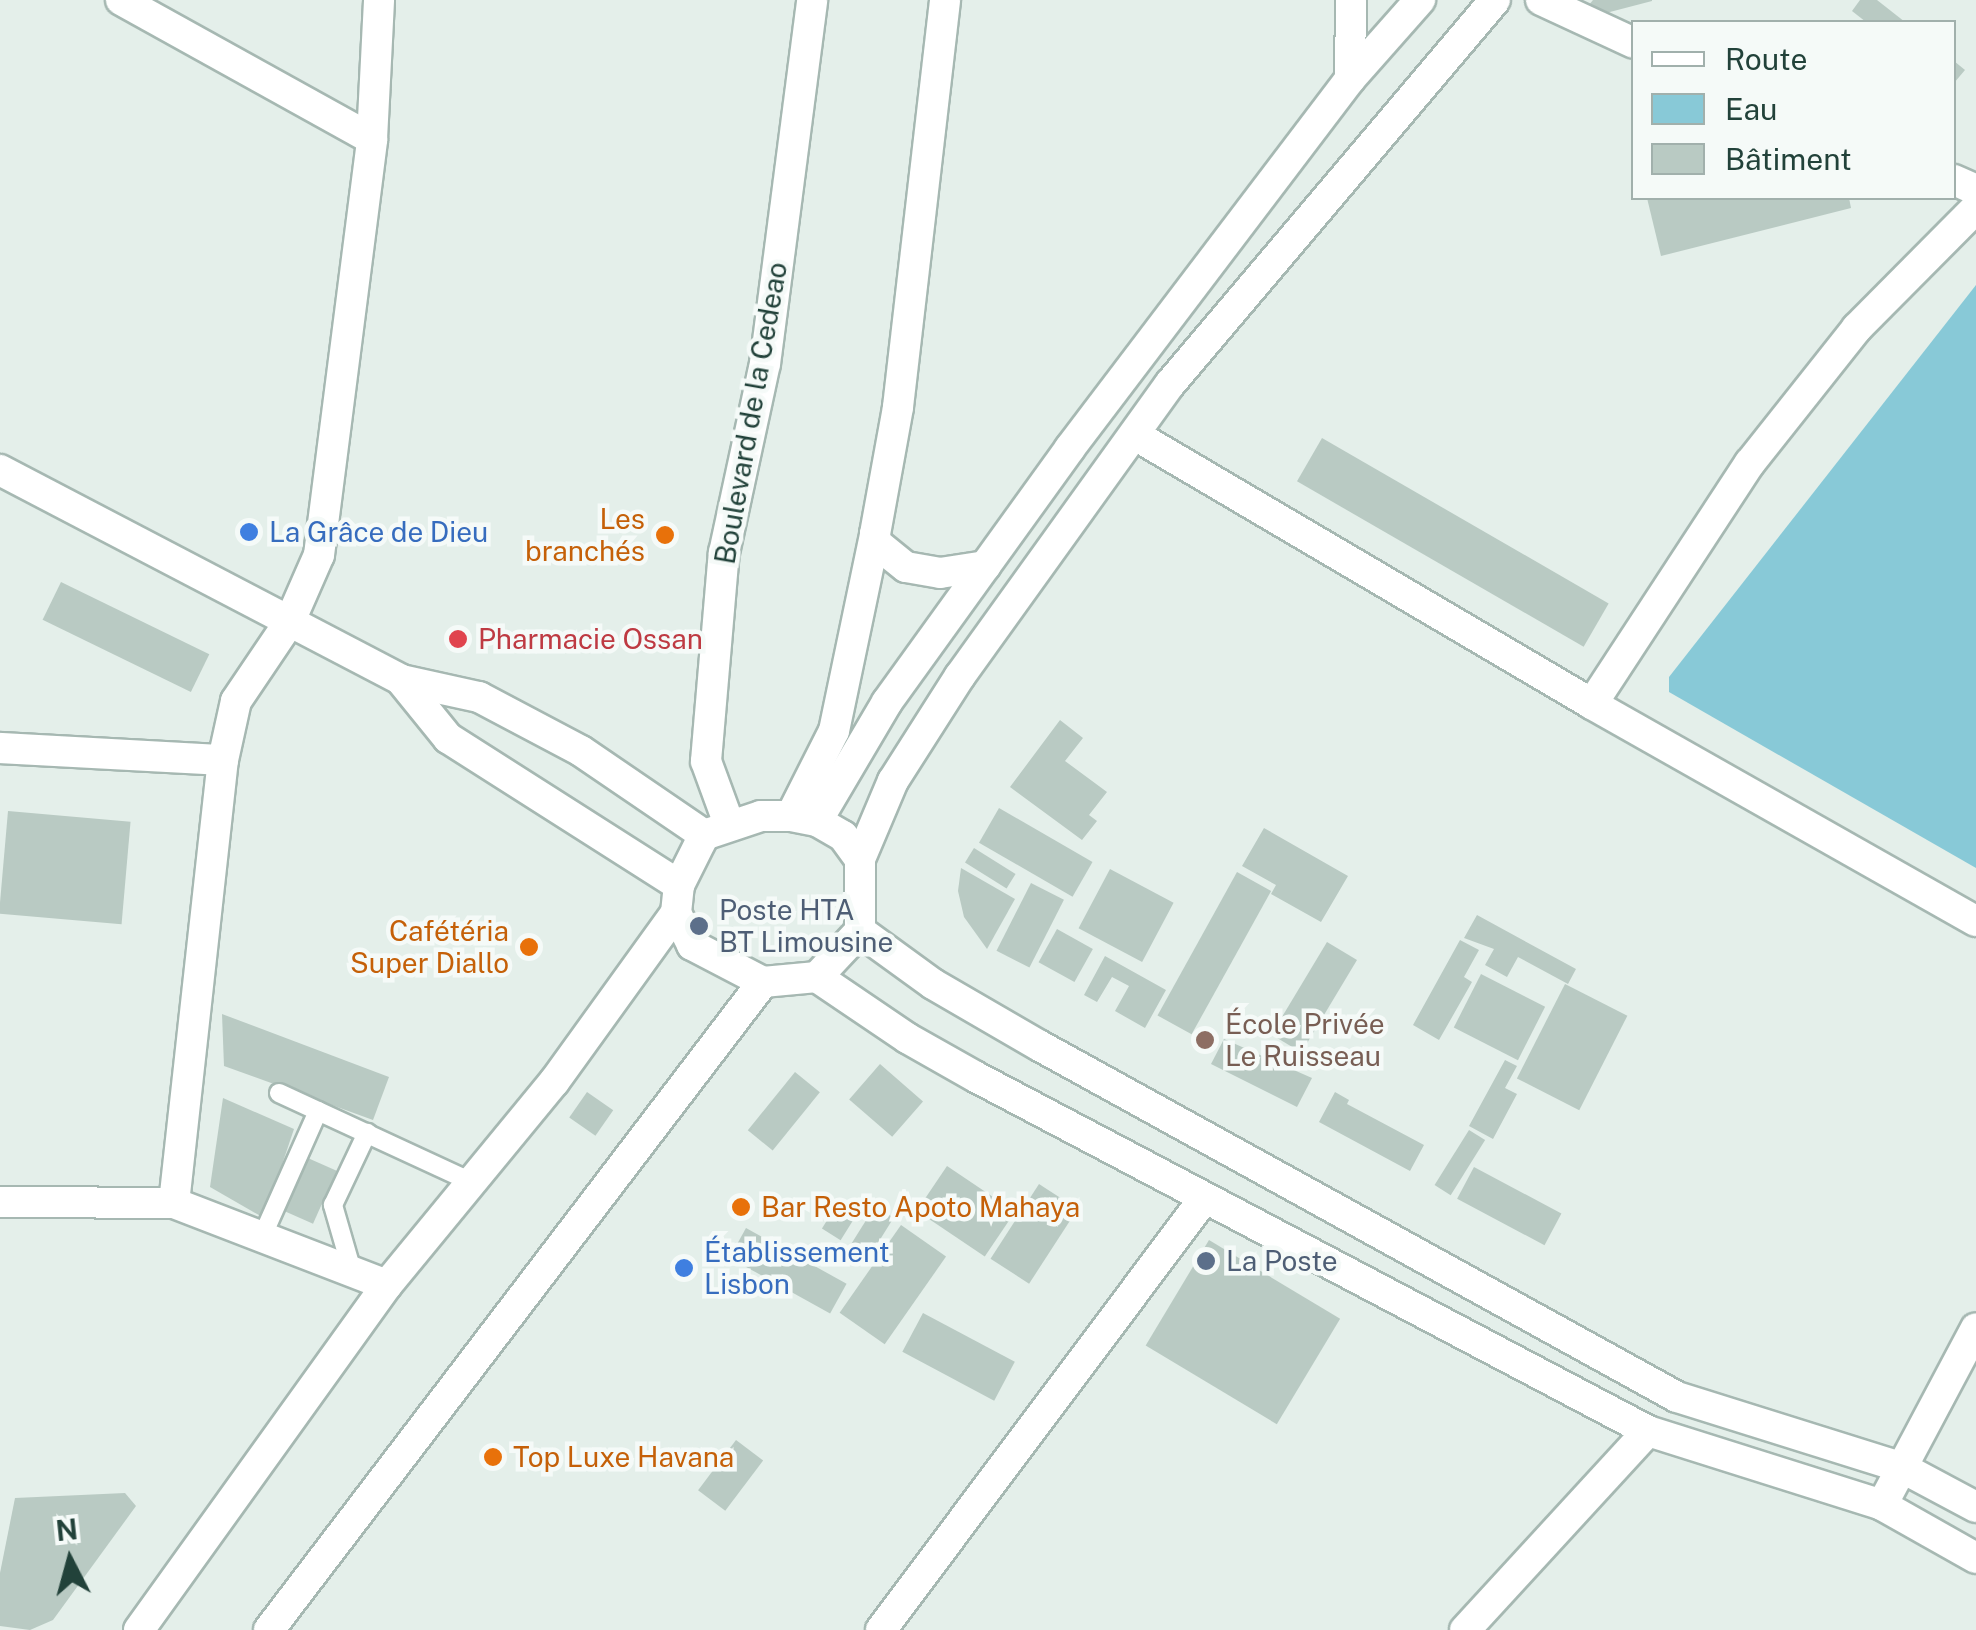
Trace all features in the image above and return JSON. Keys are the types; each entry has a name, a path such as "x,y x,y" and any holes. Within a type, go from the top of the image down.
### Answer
{"main road":[{"path":"121,0 372,140"},
{"path":"174,1203 223,760 236,701 290,622 319,554 372,140 380,0"},
{"name":"Boulevard de la Cedeao","path":"716,829 706,761 724,553 765,364 812,0"},
{"path":"804,819 834,732 898,408 945,0"},
{"path":"1350,80 1351,0"},
{"path":"804,819 985,566 1350,80 1420,0"},
{"path":"817,977 860,931 860,859 893,781 960,676 1170,384 1494,0"},
{"path":"1540,0 1631,43"},
{"path":"1592,704 1750,463 1857,328 1976,208"},
{"path":"1135,434 1592,704 1976,921"},
{"path":"0,470 401,680 479,697 716,829 804,819 844,836 860,859"},
{"path":"875,534 876,543 906,567 940,573 985,566"},
{"path":"401,680 448,738 677,899 692,945 743,976 763,982 817,977 907,1038 1203,1200 1648,1431 1882,1506 1976,1558"},
{"path":"0,748 223,760"},
{"path":"140,1630 387,1286 554,1082 677,899 716,829"},
{"path":"860,931 933,984 1040,1046 1677,1397 1901,1466 1976,1507"},
{"path":"269,1630 763,982"},
{"path":"881,1630 1203,1200"},
{"path":"0,1202 174,1203 387,1286"},
{"path":"1882,1506 1976,1328"},
{"path":"1465,1630 1648,1431"}],"lane":[{"path":"551,1112 554,1082"},
{"path":"279,1093 472,1182"},
{"path":"262,1237 318,1111"},
{"path":"352,1271 333,1205 367,1134"}],"water":[{"path":"1976,285 1976,868 1669,692 1669,677"}],"building":[{"path":"1593,0 1652,1 1583,19 1580,16"},
{"path":"1860,0 1877,0 1902,20 1863,20 1852,11"},
{"path":"1956,63 1965,70 1956,81"},
{"path":"1647,200 1849,200 1851,208 1661,256"},
{"path":"1322,438 1609,604 1584,647 1297,481"},
{"path":"61,582 209,654 191,692 43,620"},
{"path":"1060,720 1083,738 1065,761 1107,792 1089,815 1097,821 1082,840 1010,787"},
{"path":"999,808 1093,862 1073,897 979,843"},
{"path":"8,811 131,822 122,924 0,914"},
{"path":"1264,828 1348,876 1321,922 1271,894 1276,885 1242,866"},
{"path":"974,848 1016,874 1007,888 965,862"},
{"path":"961,868 1015,899 987,949 964,917 958,891"},
{"path":"1110,869 1174,903 1142,962 1079,928"},
{"path":"1237,872 1271,891 1192,1034 1157,1015"},
{"path":"1031,883 1064,900 1029,968 996,951"},
{"path":"1477,915 1576,969 1568,984 1518,957 1507,977 1485,965 1494,949 1464,938"},
{"path":"1057,929 1093,949 1074,982 1039,962"},
{"path":"1460,940 1479,950 1464,977 1472,982 1439,1040 1413,1025"},
{"path":"1327,942 1357,960 1301,1053 1271,1035"},
{"path":"1105,956 1166,990 1145,1028 1115,1011 1129,986 1112,977 1097,1002 1084,995"},
{"path":"1481,974 1545,1007 1518,1060 1454,1027"},
{"path":"1565,984 1627,1016 1579,1110 1517,1078"},
{"path":"222,1014 389,1077 373,1120 224,1066"},
{"path":"1224,1039 1312,1078 1297,1107 1211,1064"},
{"path":"1505,1060 1517,1066 1505,1088 1517,1094 1493,1139 1469,1126"},
{"path":"880,1064 923,1101 892,1137 849,1099"},
{"path":"795,1072 820,1092 773,1150 748,1130"},
{"path":"587,1092 613,1110 595,1136 569,1117"},
{"path":"1335,1092 1349,1100 1347,1104 1424,1145 1410,1171 1319,1122"},
{"path":"223,1098 294,1129 264,1218 210,1187"},
{"path":"1469,1130 1485,1140 1451,1195 1435,1185"},
{"path":"301,1155 337,1171 313,1224 277,1208"},
{"path":"947,1166 1015,1212 985,1257 917,1211"},
{"path":"1474,1167 1561,1213 1545,1245 1457,1199"},
{"path":"1039,1184 1078,1209 1029,1284 991,1259"},
{"path":"841,1198 860,1210 841,1240 822,1229"},
{"path":"875,1206 894,1218 869,1258 850,1246"},
{"path":"901,1225 946,1257 885,1344 840,1313"},
{"path":"746,1228 847,1284 830,1313 730,1258"},
{"path":"1209,1240 1340,1319 1277,1424 1146,1345"},
{"path":"923,1313 1015,1362 994,1401 902,1352"},
{"path":"736,1440 763,1460 725,1511 698,1490"},
{"path":"125,1493 136,1506 53,1620 30,1630 0,1626 0,1573 15,1498"}],"place":[{"name":"La Grâce de Dieu","path":"249,532"},
{"name":"Les branchés","path":"665,535"},
{"name":"Pharmacie Ossan","path":"458,639"},
{"name":"Poste HTA BT Limousine","path":"699,926"},
{"name":"Cafétéria Super Diallo","path":"529,947"},
{"name":"École Privée Le Ruisseau","path":"1205,1040"},
{"name":"Bar Resto Apoto Mahaya","path":"741,1207"},
{"name":"La Poste","path":"1206,1261"},
{"name":"Établissement Lisbon","path":"684,1268"},
{"name":"Top Luxe Havana","path":"493,1457"}]}
